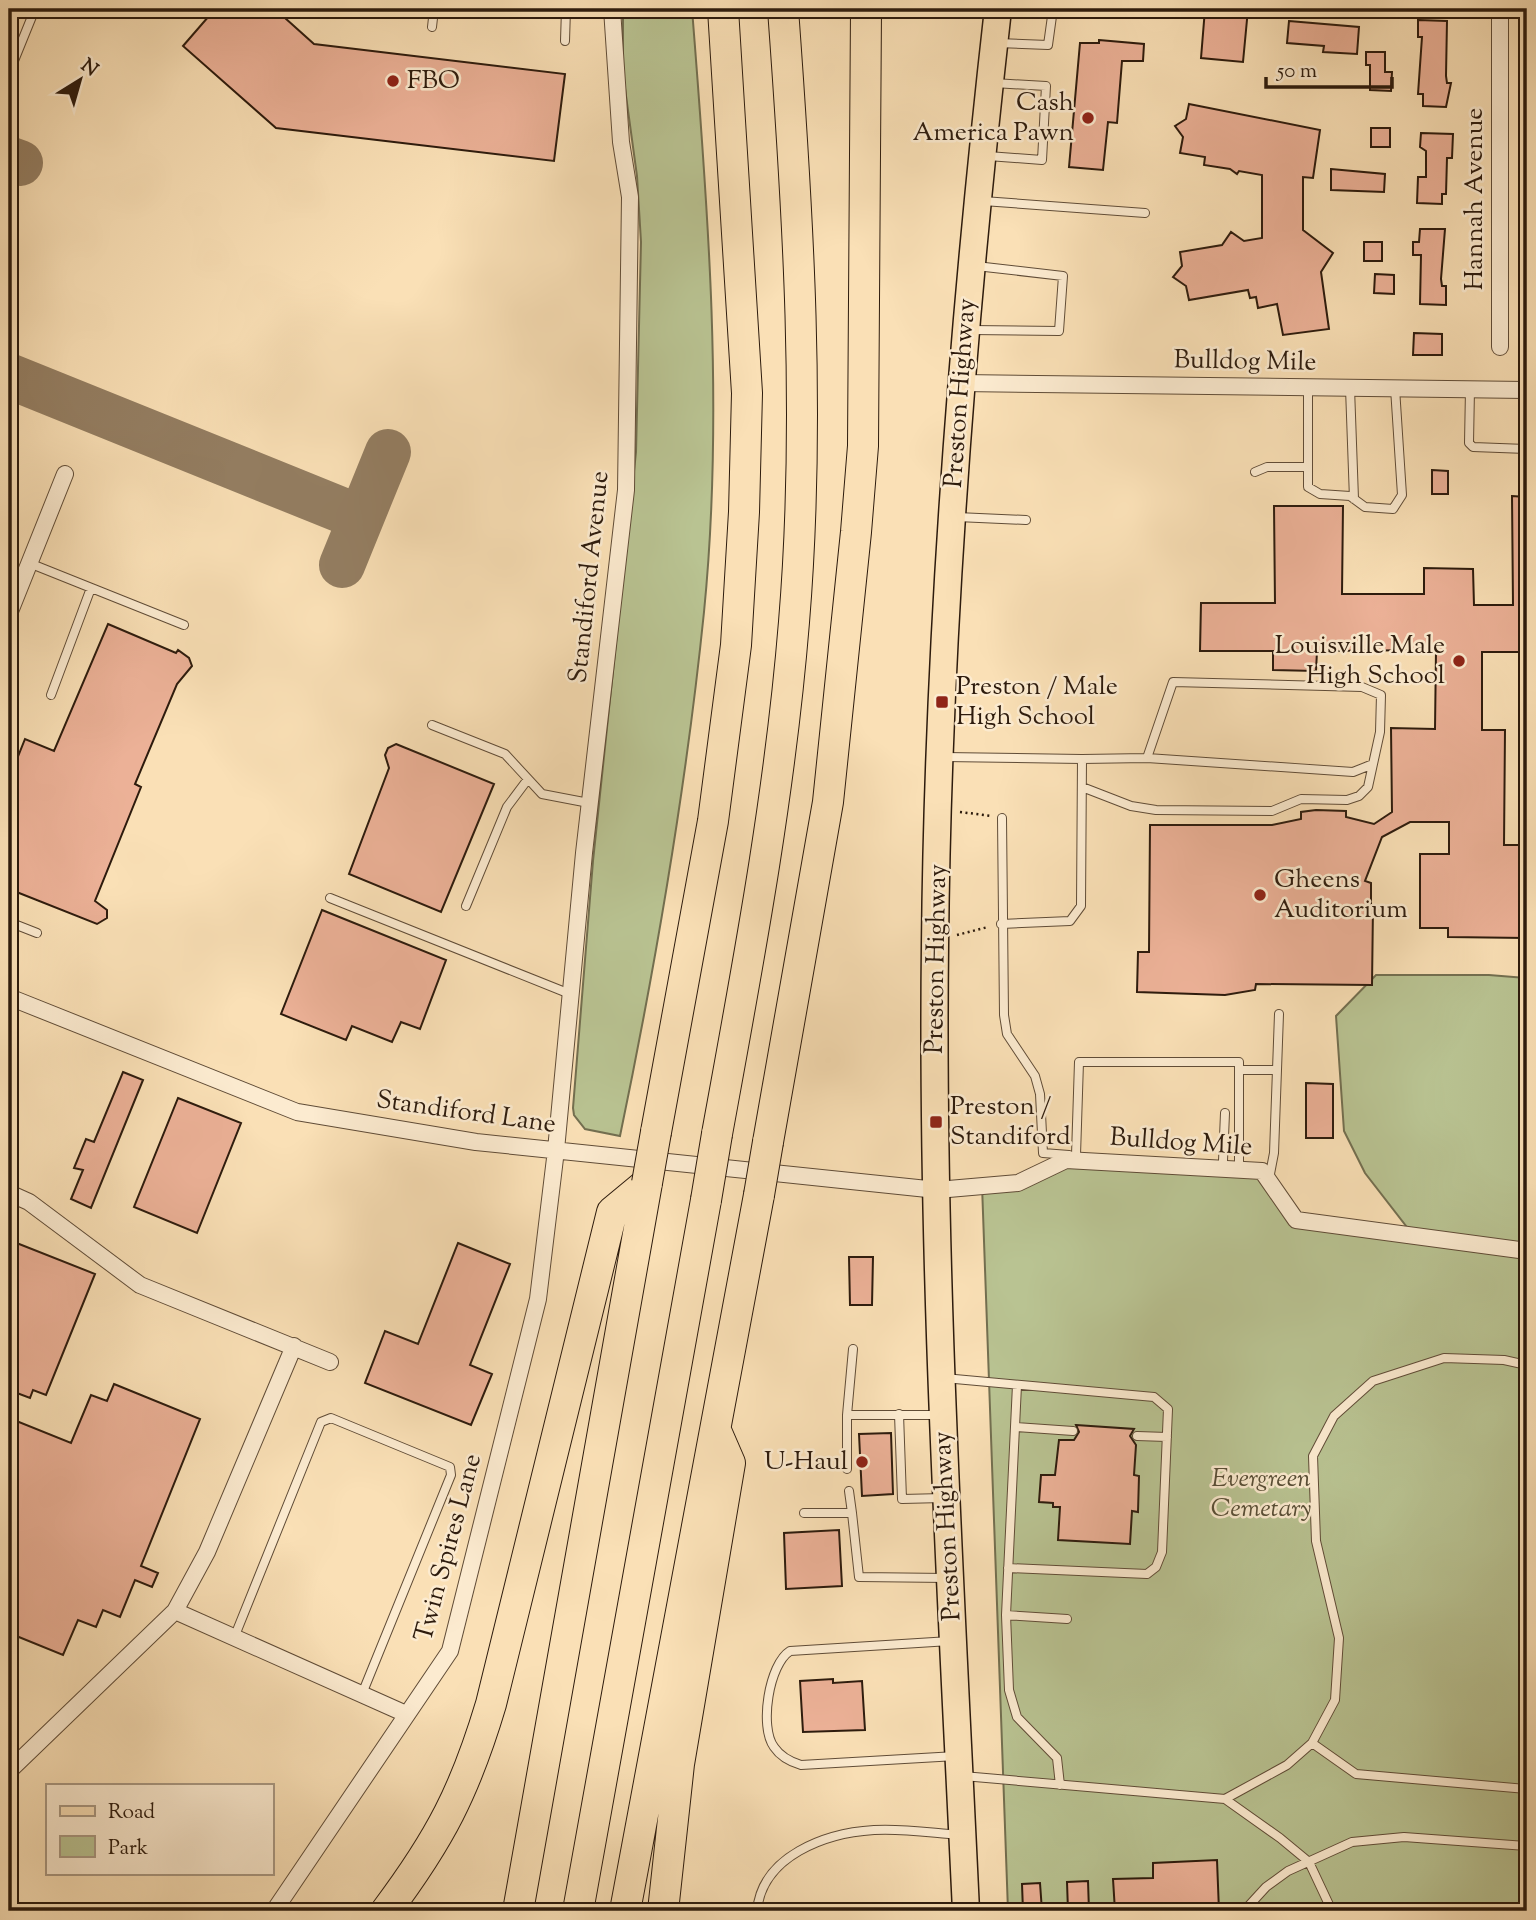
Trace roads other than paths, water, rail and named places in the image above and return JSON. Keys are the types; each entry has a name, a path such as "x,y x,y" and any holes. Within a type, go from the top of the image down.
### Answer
{"highway":[{"path":"518,1911 721,766 736,645 744,512 747,393 723,9"},
{"path":"578,1911 706,1200 778,780 800,542 803,314 783,9"},
{"path":"625,1911 708,1458 717,1433 828,802 863,446 866,9"},
{"path":"386,1911 418,1868 449,1818 474,1761 491,1704 612,1212 647,1184"},
{"path":"663,1911 679,1764 730,1463 717,1433"}],"main road":[{"name":"Preston Highway","path":"966,1911 941,1377 935,940 941,757 961,383 976,201 998,9"}],"street":[{"name":"Standiford Avenue","path":"556,1150 589,803 626,490 630,197 621,142 612,9"},
{"name":"Hannah Avenue","path":"1500,9 1500,347"},
{"name":"Bulldog Mile","path":"961,383 1527,390"},
{"path":"9,614 15,583 29,563 65,474"},
{"name":"Standiford Lane","path":"9,997 296,1112 476,1142 937,1190"},
{"name":"Twin Spires Lane","path":"274,1911 450,1651 538,1299 556,1150"},
{"name":"Bulldog Mile","path":"937,1190 1018,1183 1066,1160 1265,1175 1296,1220 1527,1251"},
{"path":"9,1194 29,1202 140,1284 330,1362"},
{"path":"9,1771 175,1611 207,1552 294,1346"},
{"path":"175,1611 407,1714"}],"lane":[{"path":"9,73 35,9"},
{"path":"432,27 435,9"},
{"path":"565,41 566,9"},
{"path":"994,43 1048,45 1055,9 1117,13 1121,9"},
{"path":"981,156 1042,160 1046,86 989,83"},
{"path":"976,201 1145,213"},
{"path":"965,330 1059,331 1063,276 970,265"},
{"path":"1308,387 1308,487 1312,491 1354,499 1365,507 1393,509 1400,502 1395,388"},
{"path":"1350,388 1354,499"},
{"path":"1470,389 1469,443 1473,447 1527,449"},
{"path":"1255,472 1267,467 1307,467"},
{"path":"954,517 1026,520"},
{"path":"29,563 184,625"},
{"path":"51,695 91,588"},
{"path":"1082,788 1131,806 1156,810 1272,811 1301,799 1348,800 1359,796 1368,787 1380,732 1381,695 1362,687 1173,682 1147,758"},
{"path":"432,725 505,754 542,794 589,803"},
{"path":"941,757 1082,760 1147,758 1353,772 1373,764"},
{"path":"1002,924 1070,921 1082,906 1082,760"},
{"path":"466,906 507,807 528,779"},
{"path":"1002,818 1002,924 1007,1034 1035,1076 1040,1094 1040,1166 1018,1183"},
{"path":"330,898 570,994"},
{"path":"9,922 37,933"},
{"path":"1042,1153 1223,1161 1239,1163 1265,1175 1275,1153 1279,1014"},
{"path":"1076,1155 1079,1062 1239,1062 1239,1163"},
{"path":"1239,1070 1277,1070"},
{"path":"1223,1161 1225,1113"},
{"path":"847,1469 847,1415 853,1349"},
{"path":"1225,1799 1287,1765 1312,1743 1335,1700 1339,1638 1316,1541 1313,1456 1334,1416 1373,1381 1444,1358 1504,1360 1527,1365"},
{"path":"941,1377 1154,1397 1168,1409 1162,1552 1156,1567 1147,1574 1008,1568"},
{"path":"1017,1385 1006,1615 1010,1690 1017,1717 1057,1758 1060,1784"},
{"path":"899,1414 902,1499 947,1498"},
{"path":"847,1415 943,1415"},
{"path":"234,1638 321,1422 331,1418 450,1467 451,1475 362,1694"},
{"path":"1015,1427 1073,1432"},
{"path":"1137,1436 1167,1437"},
{"path":"849,1491 859,1577 950,1578"},
{"path":"804,1513 852,1513"},
{"path":"1006,1615 1068,1619"},
{"path":"953,1641 790,1651 776,1666 768,1725 774,1747 792,1762 801,1765 959,1766 1060,1784 1225,1799 1309,1862 1332,1911"},
{"path":"1312,1743 1356,1774 1527,1789"},
{"path":"757,1911 758,1897 767,1877 779,1863 802,1849 832,1838 874,1830 962,1835"},
{"path":"1244,1911 1266,1887 1289,1871 1352,1842 1404,1837 1527,1846"}],"place":[{"name":"FBO","path":"393,81"},
{"name":"Cash America Pawn","path":"1088,118"},
{"name":"Louisville Male High School","path":"1459,661"},
{"name":"Preston / Male High School","path":"942,702"},
{"name":"Gheens Auditorium","path":"1260,895"},
{"name":"Preston / Standiford","path":"936,1122"},
{"name":"U-Haul","path":"862,1462"}],"park label":[{"name":"Evergreen Cemetary","path":"1261,1494"}]}
